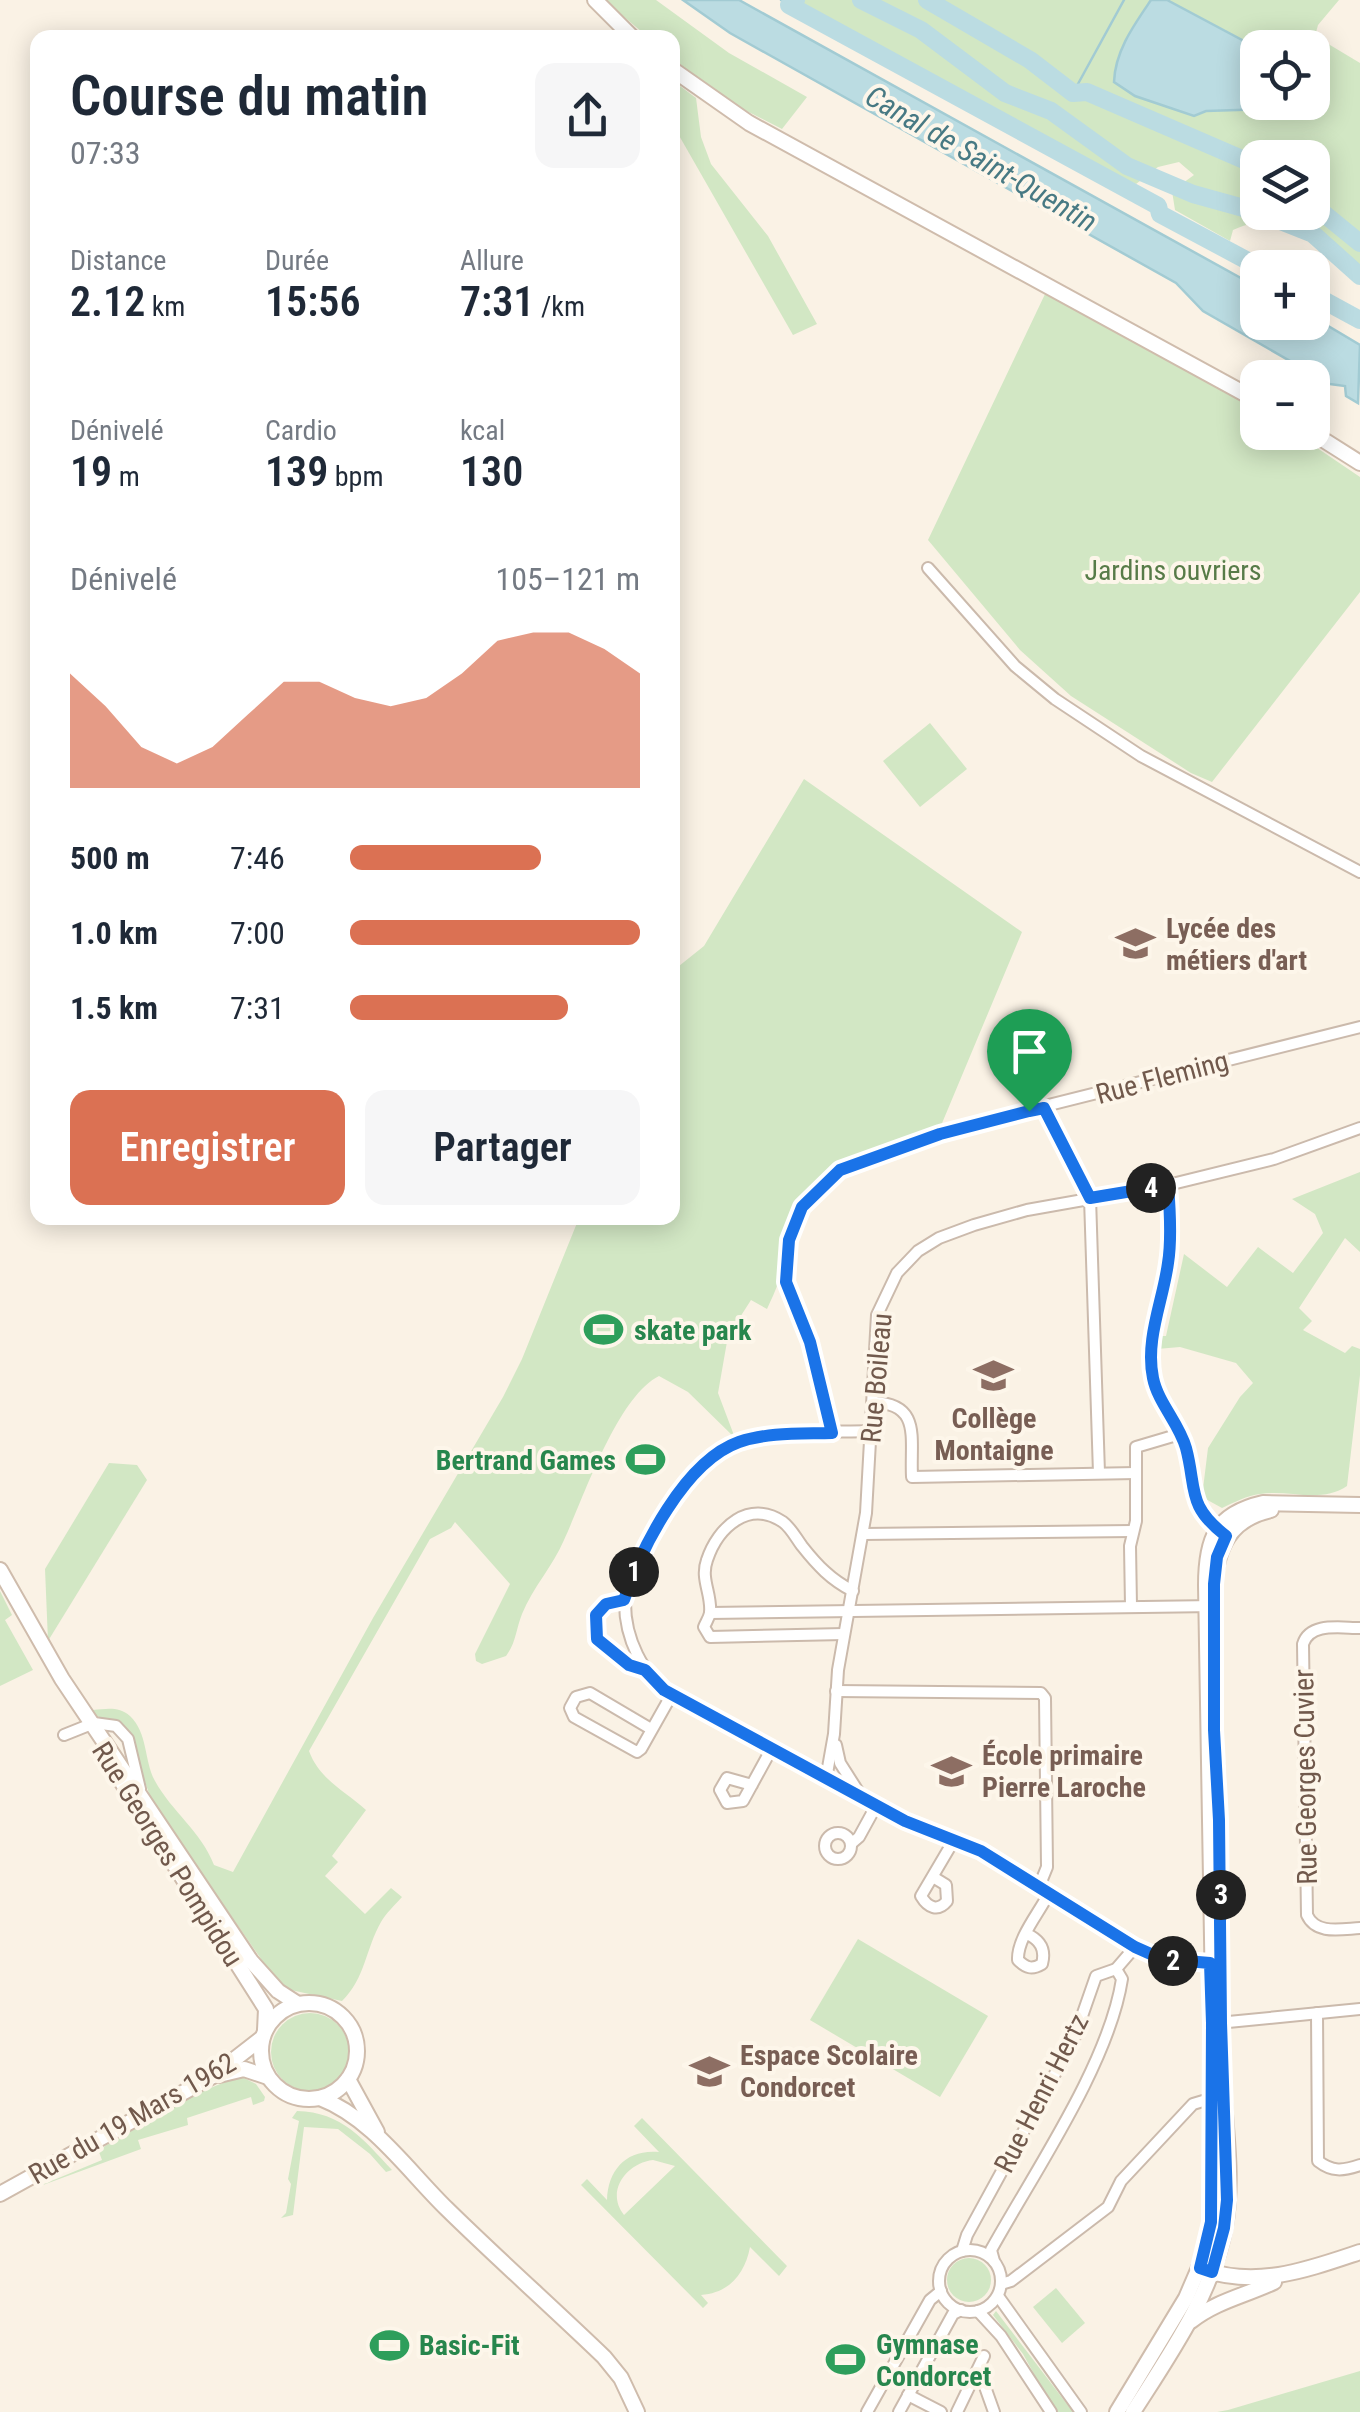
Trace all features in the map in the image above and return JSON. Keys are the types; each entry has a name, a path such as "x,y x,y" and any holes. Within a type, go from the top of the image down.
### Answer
{"main road":[{"path":"594,0 625,30"},
{"path":"680,75 749,123 1240,392"},
{"path":"1330,444 1360,463"},
{"path":"1133,2412 1190,2322 1200,2298 1211,2222 1216,1963 1211,1606 1218,1530 1235,1512 1263,1503 1360,1505"},
{"name":"Rue Georges Pompidou","path":"0,1570 204,1915 266,2008 263,2034"},
{"name":"Rue Georges Pompidou","path":"90,1724 140,1792 251,1961 278,1991 298,2004"},
{"path":"268,2077 260,2051 263,2034 284,2009 298,2004 326,2006 348,2023 357,2051 348,2079 320,2098"},
{"path":"1216,2023 1227,2200 1222,2255 1226,2266 1244,2279"},
{"name":"Rue du 19 Mars 1962","path":"0,2194 213,2076 263,2034"},
{"path":"213,2076 244,2070 268,2077 290,2096 320,2098 340,2107 382,2142 448,2211 604,2357 621,2378 637,2412"},
{"path":"348,2079 382,2142"},
{"path":"1117,2412 1206,2270 1222,2236"},
{"path":"1190,2322 1217,2303 1360,2252"},
{"path":"1206,2270 1244,2279 1293,2273"},
{"path":"1200,2298 1217,2303"}],"street":[{"path":"928,568 1016,666 1055,699 1141,756 1360,872"},
{"name":"Rue Fleming","path":"832,1433 810,1342 786,1282 789,1240 796,1219 810,1196 840,1170 950,1131 1360,1027"},
{"path":"1044,1108 1090,1198 1098,1474"},
{"name":"Rue Boileau","path":"826,1779 844,1634 864,1534 877,1315 890,1284 918,1250 974,1225 1027,1210 1168,1185 1274,1159 1360,1128"},
{"path":"1168,1185 1168,1262 1150,1355 1153,1381 1186,1447 1196,1502 1218,1530"},
{"path":"872,1402 892,1403 909,1416 912,1477 1136,1473"},
{"path":"645,1670 630,1635 624,1600 634,1571 685,1482 715,1453 758,1437 871,1431"},
{"path":"1131,1606 1136,1447 1180,1434"},
{"path":"844,1634 710,1637 704,1627 710,1613 703,1582 706,1560 721,1532 746,1514 767,1515 780,1520 823,1571 853,1591"},
{"path":"864,1534 1133,1531"},
{"path":"624,1600 606,1604 596,1615 597,1639 629,1665 645,1670 672,1694 863,1800 981,1851 1135,1947 1162,1959 1216,1963"},
{"path":"710,1613 1211,1606"},
{"name":"Rue Georges Cuvier","path":"1360,1628 1314,1630 1303,1644 1307,1915 1310,1923 1320,1929 1360,1928"},
{"path":"836,1690 1041,1693 1047,1867 1043,1891 1027,1934"},
{"path":"652,1729 590,1693 576,1697 570,1708 574,1717 633,1752 641,1749 672,1694"},
{"path":"64,1735 90,1724"},
{"name":"Rue Boileau","path":"834,1734 840,1763 863,1800"},
{"path":"752,1785 772,1748"},
{"path":"804,1767 830,1756"},
{"path":"852,1843 876,1806"},
{"path":"933,1876 954,1840"},
{"path":"1116,1969 1135,1947"},
{"name":"Rue Henri Hertz","path":"962,2251 967,2235 1074,2039 1096,1976 1116,1969 1122,1979 1120,1993 1098,2054 991,2250 994,2260"},
{"path":"1216,2023 1360,2009"},
{"path":"1317,2013 1318,2161 1329,2169 1360,2165"},
{"path":"978,2311 999,2290 1108,2207 1121,2181 1194,2104 1213,2098"},
{"path":"1051,2412 1001,2336 978,2311 952,2306 941,2291 942,2270 950,2258 962,2251 979,2251 994,2260 999,2290 1082,2412"},
{"path":"867,2412 930,2300 941,2291"},
{"path":"899,2412 953,2314 961,2310"},
{"path":"957,2412 984,2356"},
{"path":"979,2370 994,2412"},
{"path":"908,2395 941,2412"}],"green space":[{"path":"604,0 656,0 729,53 807,97 782,129 717,96 680,64 680,30 640,30"},
{"path":"786,0 1339,0 1317,30 1240,30 1240,120 1330,120 1330,45 1360,63 1360,283 1330,258 1330,250 1321,250 1290,230 1330,230 1330,140 1240,140 1240,228 1233,230 1230,241 1175,210 1172,191 1194,175 1179,162 1158,167 1136,184 1063,150"},
{"path":"680,86 696,98 701,137 711,164 768,236 817,324 793,335 680,137"},
{"name":"Jardins ouvriers","path":"1046,292 1240,400 1240,450 1320,450 1360,477 1360,592 1212,782 1191,773 1071,696 1020,650 928,540"},
{"path":"930,723 967,769 920,807 883,761"},
{"path":"804,779 1022,932 940,1128 853,1157 834,1167 801,1197 787,1226 779,1280 767,1309 751,1300 728,1336 718,1393 735,1438 688,1392 659,1376 644,1387 629,1404 603,1450 559,1550 527,1604 512,1646 506,1656 482,1664 476,1661 475,1654 510,1584 455,1522 430,1539 309,1751 326,1777 366,1810 332,1856 338,1862 325,1876 365,1914 391,1888 402,1897 381,1922 356,1983 342,2001 286,1989 275,1979 152,1802 126,1727 97,1716 93,1710 117,1709 130,1716 140,1731 162,1792 202,1842 214,1865 233,1872 373,1618 503,1397 576,1225 680,1225 680,965 704,946"},
{"path":"1360,1172 1360,1252 1345,1238 1299,1308 1312,1321 1303,1330 1345,1353 1352,1346 1360,1349 1347,1486 1326,1494 1255,1495 1222,1508 1202,1497 1208,1448 1253,1383 1236,1363 1180,1347 1157,1349 1159,1336 1166,1336 1184,1254 1227,1287 1258,1247 1293,1273 1323,1233 1315,1214 1292,1199"},
{"path":"109,1463 137,1465 147,1480 48,1641 45,1569"},
{"path":"0,1591 12,1615 5,1620 33,1670 0,1686"},
{"path":"858,1939 988,2016 940,2097 810,2020"},
{"path":"302,2013 318,2013 343,2030 349,2052 343,2074 332,2085 318,2091 302,2091 277,2074 271,2060 271,2044 288,2019"},
{"path":"240,2076 256,2084 264,2101 253,2105 251,2097 187,2118 188,2125 138,2140 141,2149 32,2189 102,2160 99,2152 105,2146 198,2093"},
{"path":"297,2111 339,2122 392,2170 386,2172 338,2129 304,2127 293,2215 281,2218 286,2213 291,2184 288,2179 299,2121 292,2118"},
{"path":"642,2118 787,2266 779,2276 750,2247 734,2280 720,2290 701,2295 708,2303 703,2308 581,2185 587,2179 607,2200 611,2179 621,2163 638,2154 659,2152 634,2126","holes":["653,2160 675,2166 624,2215 617,2197 627,2172"]},
{"path":"969,2258 984,2265 991,2280 984,2295 969,2302 954,2295 947,2280 954,2265"},
{"path":"1056,2288 1085,2323 1062,2343 1033,2307"},
{"path":"996,2311 1073,2412 1055,2412 1023,2354 993,2315"},
{"path":"1360,2371 1360,2412 1217,2412 1228,2410"}],"water":[{"name":"Canal de Saint-Quentin","path":"683,0 739,0 1240,278 1240,332 1203,311 1176,283 730,33"},
{"path":"1151,0 1167,0 1240,39 1240,110 1206,111 1194,116 1135,96 1114,82 1122,49"},
{"path":"1330,327 1360,345 1358,403 1346,396 1345,386 1330,384 1330,360 1288,360 1253,340 1330,340"}],"waterway":[{"path":"781,0 789,5"},
{"path":"796,0 789,5 1158,206 1160,214 1240,257"},
{"path":"861,0 921,30 1005,93 1051,111 1127,166 1193,194 1240,207"},
{"path":"927,0 1030,60 1073,93 1087,92 1240,158"},
{"path":"1073,93 1124,0"},
{"path":"1330,219 1360,243"},
{"path":"1303,230 1313,234 1360,276"},
{"path":"1330,304 1360,320"}],"place":[{"name":"Lycée des métiers d'art","path":"1136,944"},
{"name":"skate park","path":"604,1330"},
{"name":"Collège Montaigne","path":"994,1376"},
{"name":"Bertrand Games","path":"646,1460"},
{"name":"École primaire Pierre Laroche","path":"952,1771"},
{"name":"Espace Scolaire Condorcet","path":"710,2071"},
{"name":"Basic-Fit","path":"389,2345"},
{"name":"Gymnase Condorcet","path":"846,2360"}],"route":[{"path":"1029,1111 940,1134 840,1170 810,1196 789,1240 786,1282 810,1342 832,1433 758,1437 715,1453 685,1482 634,1571 624,1600 606,1604 596,1615 594,1628 597,1639 610,1652 645,1670 664,1690 804,1767 905,1821 981,1851 1152,1956 1210,1963 1212,2023 1221,2023 1227,2200 1212,2272 1200,2268 1211,2222 1212,2023 1221,2023 1214,1584 1217,1557 1226,1536 1196,1502 1186,1447 1153,1381 1150,1355 1168,1262 1168,1185 1090,1198 1044,1108 1029,1111"}]}
